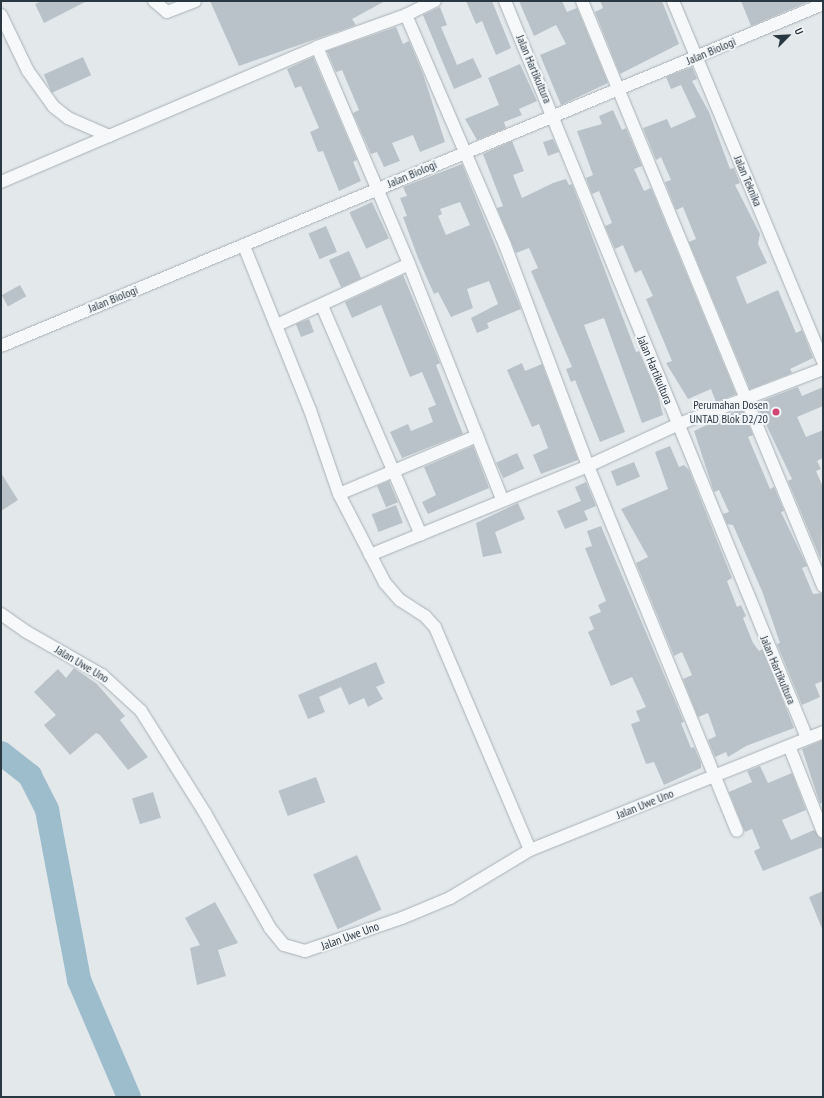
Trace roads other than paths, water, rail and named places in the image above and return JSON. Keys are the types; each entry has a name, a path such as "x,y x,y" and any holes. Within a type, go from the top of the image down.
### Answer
{"street":[{"path":"154,1 167,12 195,1"},
{"path":"1,182 317,47 406,15 435,1"},
{"name":"Jalan Hartikultura","path":"505,1 554,114 612,269 679,424 707,502 807,738"},
{"path":"582,1 744,398 823,586"},
{"name":"Jalan Teknika","path":"673,1 823,362"},
{"name":"Jalan Biologi","path":"1,346 244,246 462,152 697,57 823,4"},
{"path":"1,15 28,72 54,107 68,118 109,136"},
{"path":"406,15 462,152 505,245 588,466 737,831"},
{"path":"317,47 379,189 502,499"},
{"path":"244,246 277,325 339,494 370,555 400,600 425,616 435,627 530,850"},
{"path":"277,325 322,306 409,264"},
{"path":"322,306 383,453 394,470 421,535"},
{"path":"370,555 421,535 502,499 588,466 679,424 823,369"},
{"path":"339,494 477,436"},
{"name":"Jalan Uwe Uno","path":"1,614 25,631 102,675 141,711 205,813 263,917 284,946 306,951 402,918 450,898 530,850 823,732"},
{"path":"789,746 823,832"}],"waterway":[{"path":"1,753 30,776 47,810 79,980 129,1097"}],"place":[{"name":"Perumahan Dosen UNTAD Blok D2/20","path":"776,412"}]}
